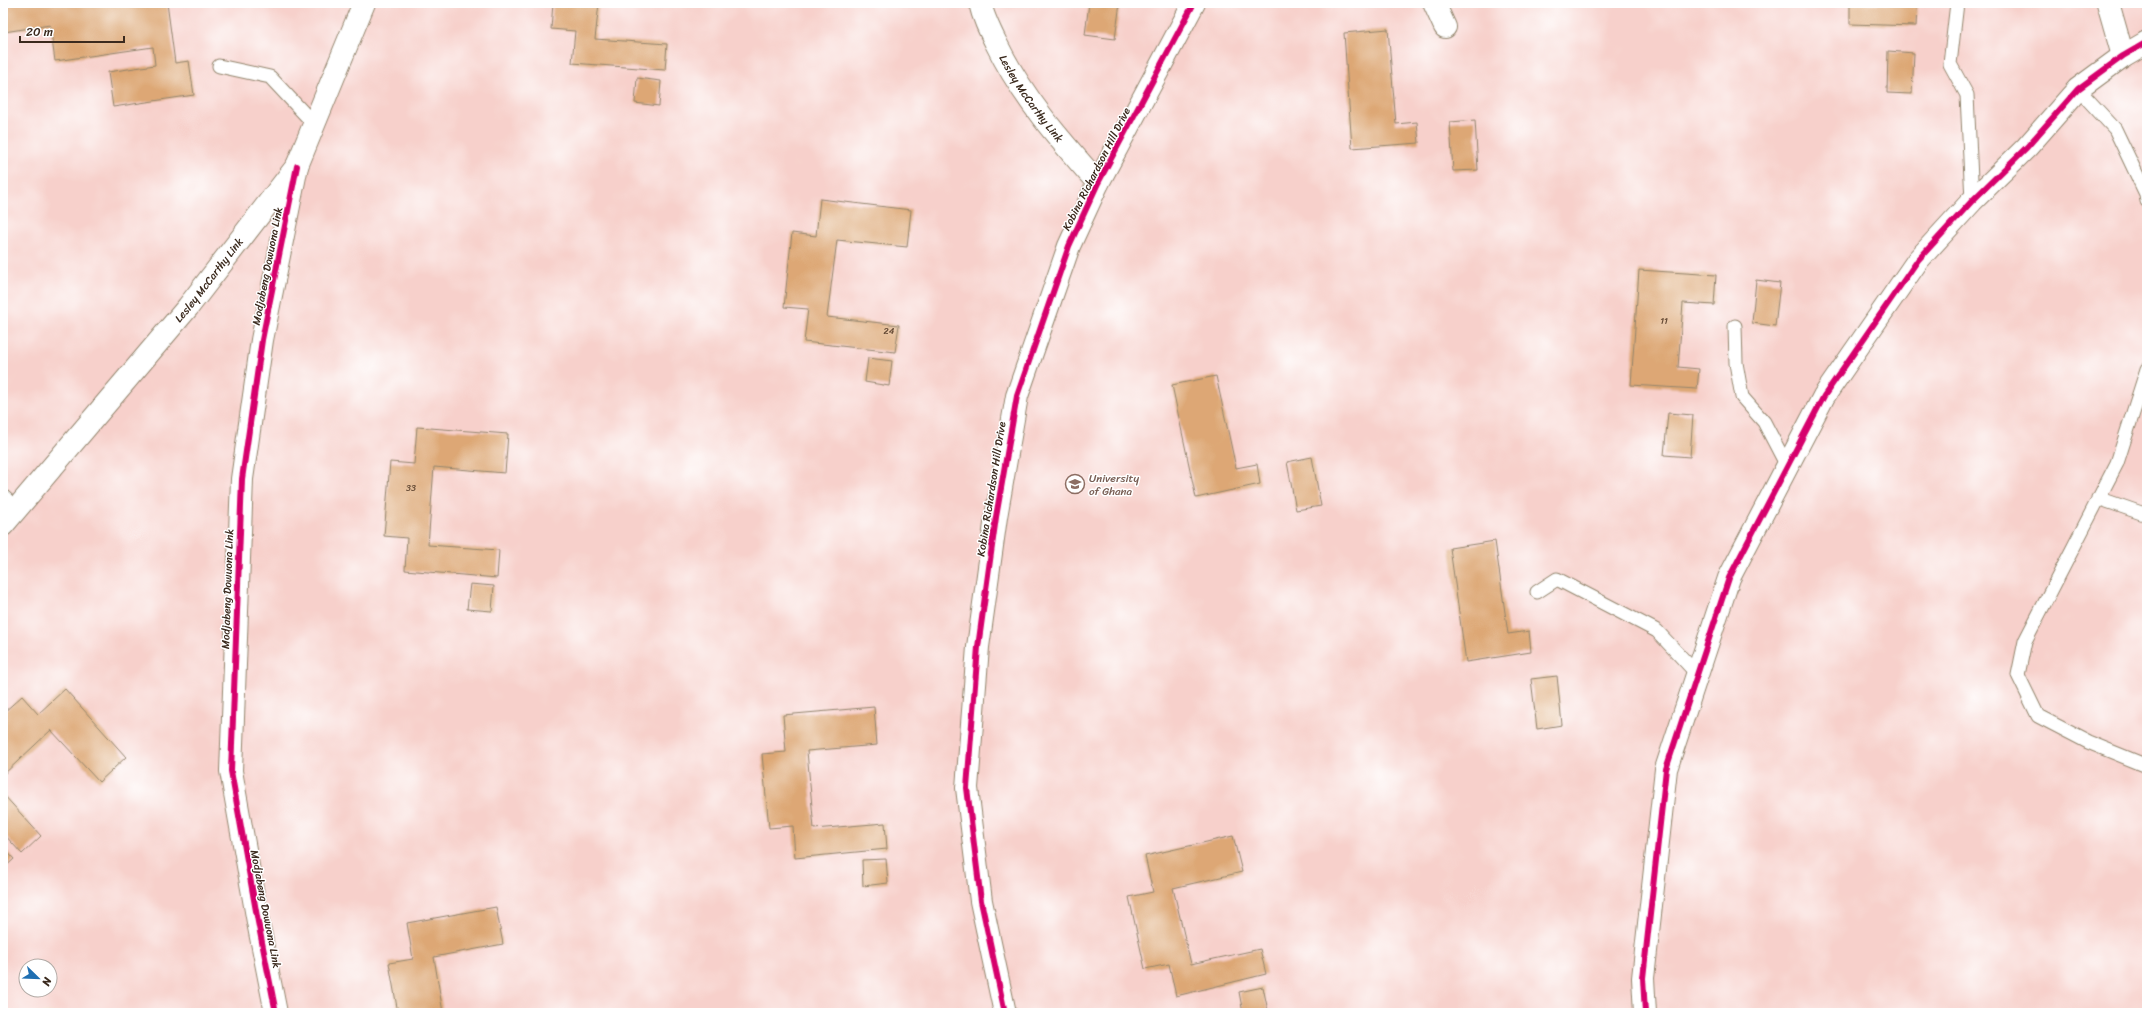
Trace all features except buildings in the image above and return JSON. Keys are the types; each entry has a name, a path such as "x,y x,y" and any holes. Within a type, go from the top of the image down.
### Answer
{"street":[{"name":"Lesley McCarthy Link","path":"8,510 188,307 297,166 364,3"},
{"name":"Lesley McCarthy Link","path":"980,3 983,15 1011,73 1050,128 1098,184"},
{"name":"Kobina Richardson Hill Drive","path":"1005,1013 981,901 967,788 978,647 996,517 1017,396 1069,246 1098,184 1194,3"},
{"path":"1434,3 1444,27"},
{"path":"2108,3 2123,56"},
{"path":"1645,1013 1643,978 1666,769 1729,578 1824,396 1918,260 1972,201 2027,147 2078,89 2123,56 2147,42"},
{"name":"Modjabeng Dowuona Link","path":"276,1013 231,771 242,479 262,340 297,166"}],"lane":[{"path":"1957,3 1950,64 1967,95 1972,201"},
{"path":"219,66 270,77 314,124"},
{"path":"2078,89 2115,129 2146,194 2147,200"},
{"path":"1735,326 1736,363 1742,397 1764,422 1787,466"},
{"path":"2147,369 2117,463 2025,641 2018,675 2038,716 2088,742 2147,766"},
{"path":"2098,498 2147,515"},
{"path":"1537,592 1557,579 1657,631 1698,674"}],"shaded area":[{"name":"University of Ghana","path":"3,3 2147,3 2147,1013 3,1013"}],"cycle path":[{"path":"1005,1013 981,901 967,788 978,647 996,517 1017,396 1069,246 1098,183 1194,3"},
{"path":"1645,1013 1643,978 1666,769 1729,578 1824,396 1918,260 1972,201 2027,147 2078,89 2123,56 2147,42"},
{"path":"276,1013 231,771 242,479 262,340 297,166"}],"place":[{"name":"University of Ghana","path":"1075,484"}]}
